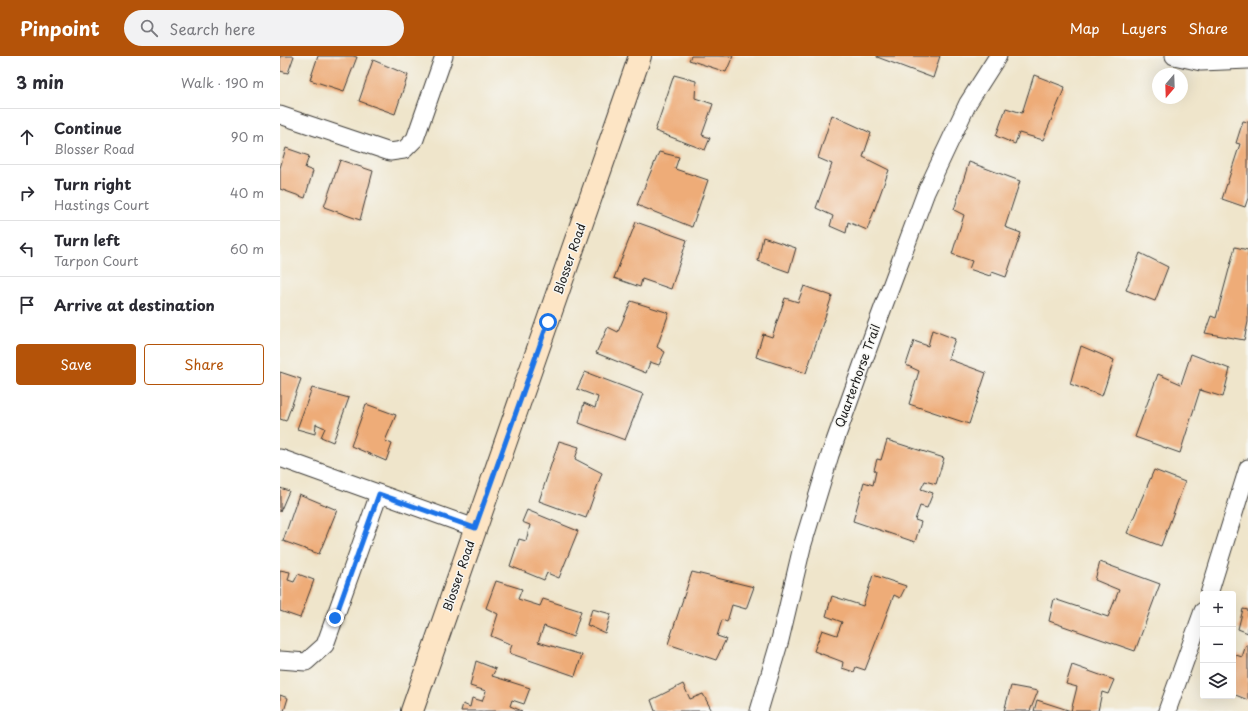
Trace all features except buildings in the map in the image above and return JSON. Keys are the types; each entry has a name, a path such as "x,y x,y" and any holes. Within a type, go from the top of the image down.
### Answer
{"street":[{"path":"280,115 390,152 404,150 415,139 444,56"},
{"name":"Blosser Road","path":"412,711 640,56"},
{"name":"Quarterhorse Trail","path":"759,711 780,640 802,547 828,462 874,332 926,192 968,103 998,56"},
{"path":"1174,56 1201,62 1248,60"},
{"path":"280,458 475,528"},
{"path":"1210,591 1248,468"},
{"path":"280,660 306,662 325,645 379,494"},
{"path":"1168,711 1200,620"}],"route":[{"path":"335,618 379,494 475,528 548,322"}]}
